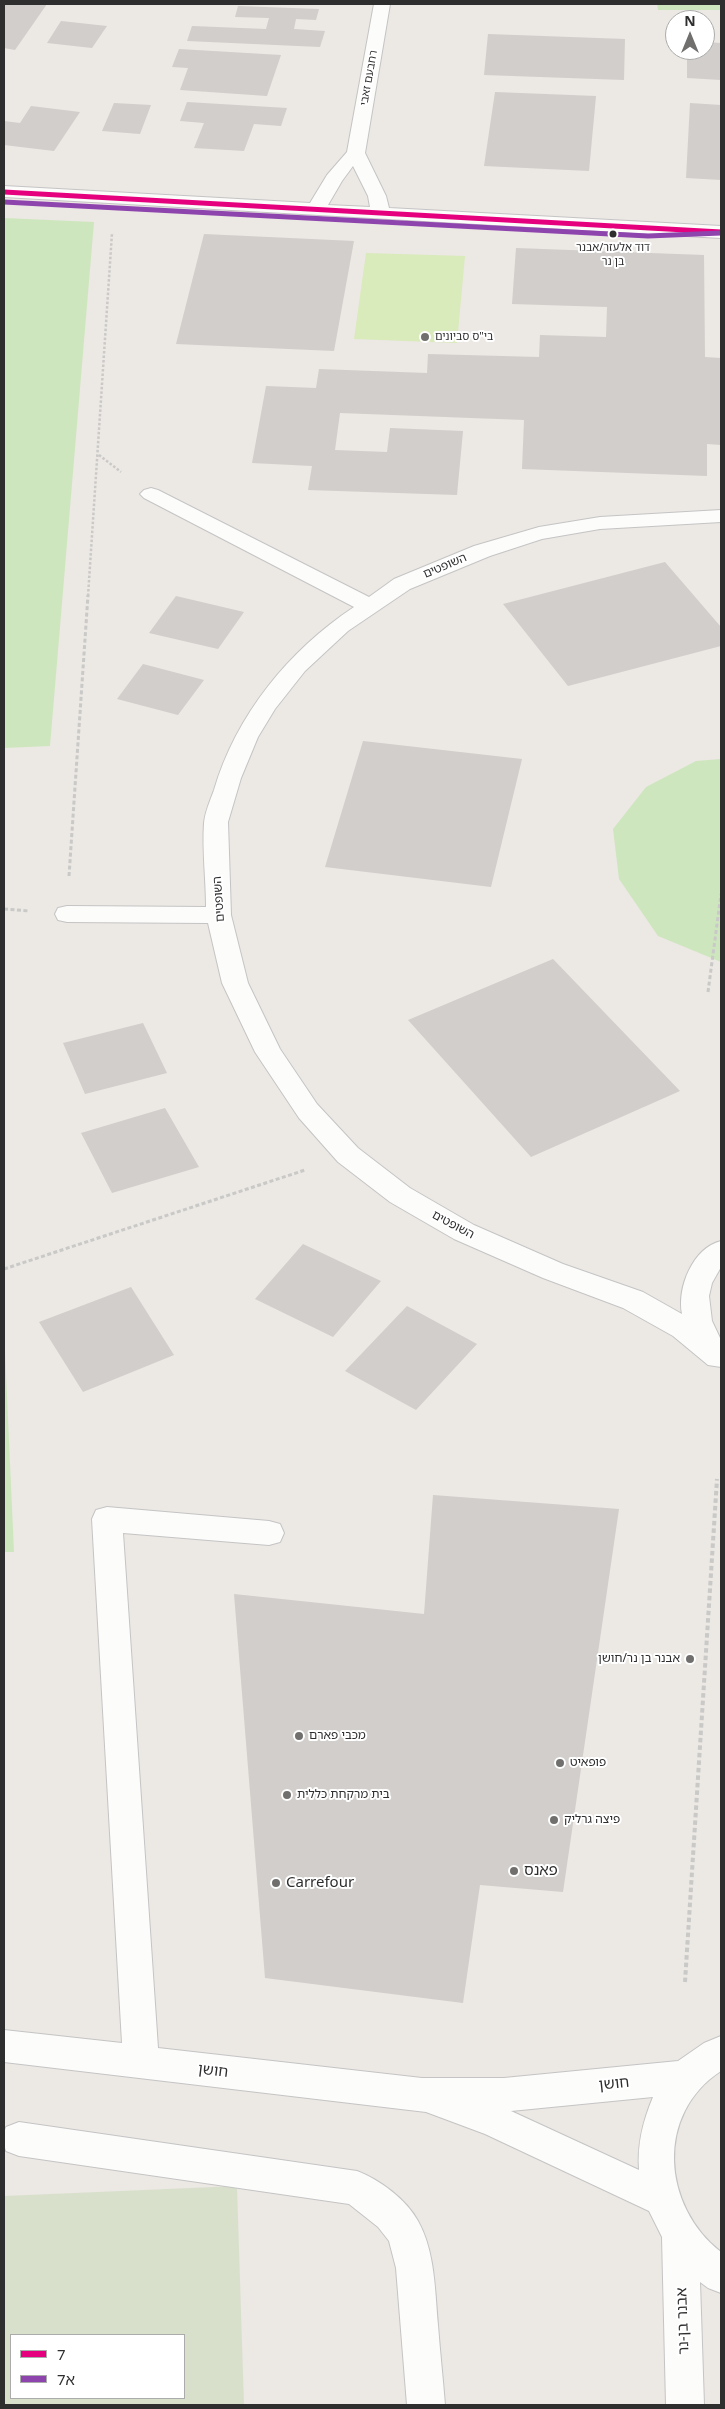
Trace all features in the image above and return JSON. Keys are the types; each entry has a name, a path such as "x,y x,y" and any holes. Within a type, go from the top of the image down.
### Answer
{"street":[{"name":"רחבעם זאבי","path":"356,153 382,4"},
{"path":"317,209 336,174 356,153 377,196 380,212"},
{"path":"4,192 649,226 721,232"},
{"path":"649,226 721,223"},
{"path":"151,494 370,606"},
{"name":"השופטים","path":"720,1358 683,1328 633,1300 552,1271 464,1232 400,1196 348,1156 308,1111 268,1052 235,984 219,915 216,822 229,778 246,737 265,706 297,666 340,626 402,584 482,550 539,533 600,523 721,516"},
{"path":"66,914 219,915"},
{"path":"720,1358 701,1332 694,1307 697,1282 711,1259 721,1251"},
{"path":"141,2062 108,1519 269,1533"},
{"name":"חושן","path":"4,2046 422,2095 504,2095 686,2077"},
{"path":"721,2052 703,2062 686,2077 669,2103 658,2133 655,2166 662,2199 680,2236 708,2268 721,2275"},
{"name":"חושן","path":"422,2095 494,2121 662,2199"},
{"path":"19,2139 357,2188 391,2214 404,2234 414,2268 426,2405"},
{"name":"אבנר בן-נר","path":"680,2236 685,2405"}],"path":[{"path":"66,914 112,228"},
{"path":"708,992 721,894"},
{"path":"4,1269 348,1156"},
{"path":"684,1982 717,1479"}],"green space":[{"path":"657,4 721,4 721,10 658,10"},
{"path":"4,218 94,222 50,746 4,748"},
{"path":"366,253 465,256 457,343 354,339"},
{"path":"721,759 721,962 658,936 619,879 613,829 646,787 696,761"},
{"path":"4,1329 14,1552 4,1552"},
{"path":"237,2186 244,2405 4,2405 4,2196"}],"building":[{"path":"4,4 47,4 15,50 4,48"},
{"path":"238,6 319,9 316,20 296,19 294,29 325,31 320,47 187,41 192,26 266,29 269,18 235,17"},
{"path":"61,21 107,26 92,48 47,43"},
{"path":"488,34 625,39 624,80 484,75"},
{"path":"715,43 721,43 721,80 687,78 687,60 715,60"},
{"path":"179,49 281,55 267,96 180,90 188,68 172,67"},
{"path":"495,92 596,96 589,171 484,166"},
{"path":"187,102 287,108 281,126 254,124 244,151 194,148 204,123 180,121"},
{"path":"114,103 151,105 140,134 102,131"},
{"path":"690,103 721,105 721,180 686,178"},
{"path":"31,106 80,112 54,151 4,145 4,121 20,123"},
{"path":"204,234 354,241 334,351 176,344"},
{"path":"516,248 704,255 705,357 721,358 721,445 707,444 707,476 522,469 524,420 340,413 335,450 387,452 390,428 463,431 457,495 308,490 312,466 252,463 266,386 316,388 319,369 427,373 428,354 539,357 540,335 606,337 607,307 512,304"},
{"path":"665,562 721,627 721,646 568,686 503,604"},
{"path":"176,596 244,612 218,649 149,633"},
{"path":"143,664 204,680 178,715 117,699"},
{"path":"363,741 522,759 491,887 325,867"},
{"path":"553,959 680,1091 531,1157 408,1020"},
{"path":"143,1023 167,1073 85,1094 63,1043"},
{"path":"165,1108 199,1167 112,1193 81,1133"},
{"path":"303,1244 381,1281 333,1337 255,1299"},
{"path":"131,1287 174,1355 83,1392 39,1322"},
{"path":"407,1306 477,1344 416,1410 345,1371"},
{"path":"433,1495 619,1509 563,1892 480,1885 463,2003 265,1978 234,1594 424,1614"}],"transit line":[{"name":"7","path":"4,192 721,232"},
{"name":"7א","path":"4,202 648,236 721,233"}],"place":[{"name":"דוד אלעזר/אבנר בן נר","path":"613,234"},
{"name":"בי\"ס סביונים","path":"425,337"},
{"name":"אבנר בן נר/חושן","path":"690,1659"},
{"name":"מכבי פארם","path":"299,1736"},
{"name":"פופאיט","path":"560,1763"},
{"name":"בית מרקחת כללית","path":"287,1795"},
{"name":"פיצה גרליק","path":"554,1820"},
{"name":"פאנס","path":"514,1871"},
{"name":"Carrefour","path":"276,1883"}]}
